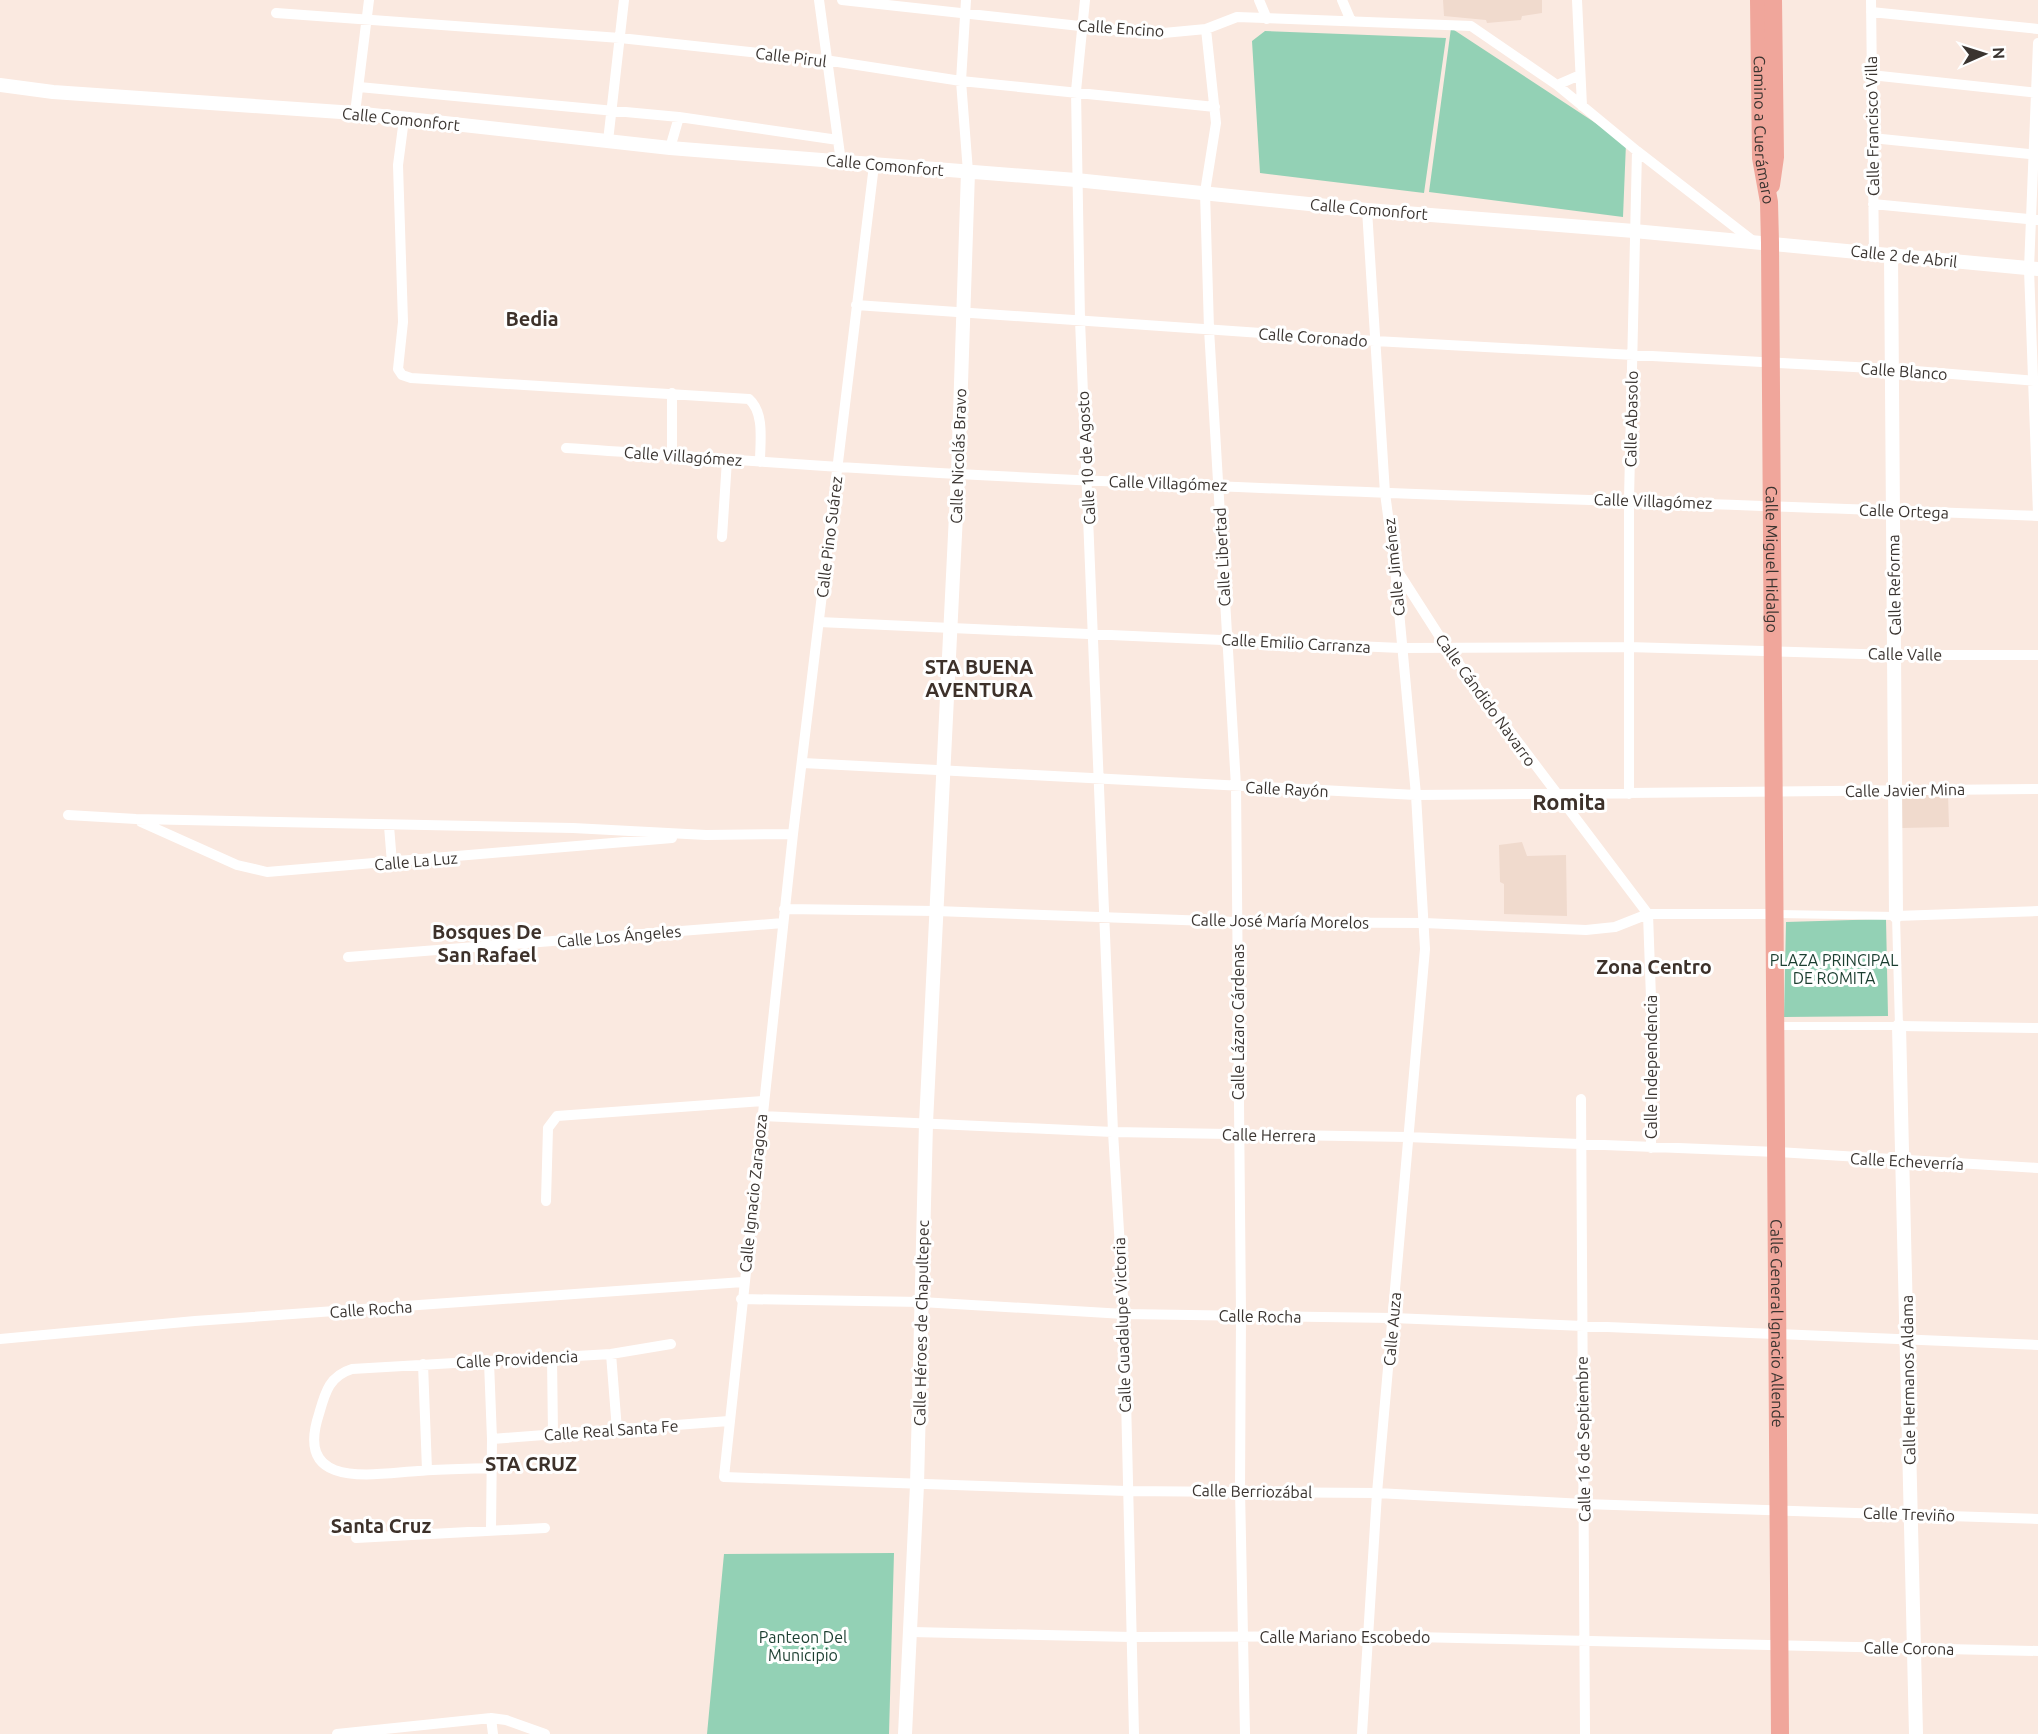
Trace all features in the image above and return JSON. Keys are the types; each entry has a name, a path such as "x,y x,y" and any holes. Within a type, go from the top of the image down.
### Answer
{"main road":[{"name":"Camino a Cuerámaro","path":"1759,0 1761,158 1768,202"},
{"name":"Camino a Cuerámaro","path":"1768,202 1775,157 1773,0"},
{"name":"Calle Miguel Hidalgo","path":"1768,202 1762,242 1770,363 1772,914"},
{"name":"Calle General Ignacio Allende","path":"1772,914 1776,1026 1780,1734"}],"street":[{"path":"355,113 369,0"},
{"path":"608,141 624,0"},
{"path":"819,0 825,60 841,162"},
{"name":"Calle Encino","path":"842,0 1153,34 1206,28 1237,17 1471,26 1557,85"},
{"name":"Calle Nicolás Bravo","path":"936,911 964,312 968,172 962,81 966,0"},
{"name":"Calle 10 de Agosto","path":"1085,0 1076,91 1076,180 1104,916"},
{"path":"1259,0 1267,19"},
{"path":"1342,0 1351,21"},
{"path":"1577,0 1582,106"},
{"name":"Calle Francisco Villa","path":"1871,0 1874,253"},
{"path":"1871,12 2038,29"},
{"name":"Calle Pirul","path":"276,13 620,38 825,60 962,81 1215,107"},
{"name":"Calle Libertad","path":"1206,28 1215,107 1214,138 1205,192 1209,329 1236,786 1237,922"},
{"path":"2038,42 2033,269 2038,515"},
{"path":"1580,75 1557,85 1637,151 1762,242"},
{"path":"1871,75 2036,93"},
{"name":"Calle Comonfort","path":"0,85 53,92 355,113 670,148 1076,180 1367,210 1762,242"},
{"path":"359,87 679,117 838,140"},
{"path":"670,148 679,117"},
{"path":"404,118 398,165 403,322 398,369 402,375 411,378 749,399 756,405 759,417 760,462"},
{"path":"1872,138 2035,155"},
{"name":"Calle Abasolo","path":"1629,795 1629,499 1637,151"},
{"name":"Calle Pino Suárez","path":"784,909 874,165"},
{"path":"1873,204 2034,219"},
{"name":"Calle Jiménez","path":"1367,210 1385,493 1395,568 1416,795 1424,924"},
{"name":"Calle 2 de Abril","path":"1762,242 2033,269"},
{"name":"Calle Reforma","path":"1891,254 1896,916"},
{"name":"Calle Coronado","path":"856,304 1375,341 1770,363"},
{"name":"Calle Blanco","path":"1770,363 1891,369 2035,381"},
{"path":"672,393 672,455"},
{"name":"Calle Villagómez","path":"566,448 958,474 1385,493 1770,505"},
{"path":"722,537 727,460"},
{"name":"Calle Ortega","path":"1770,505 2038,515"},
{"name":"Calle Cándido Navarro","path":"1395,568 1447,648 1648,914"},
{"name":"Calle Emilio Carranza","path":"819,622 1401,648 1628,647 1772,651"},
{"name":"Calle Valle","path":"1772,651 2038,656"},
{"name":"Calle Rayón","path":"803,763 1416,795 1772,792"},
{"name":"Calle Javier Mina","path":"1772,792 2038,789"},
{"name":"Calle La Luz","path":"68,815 389,826 573,828 706,835 793,834"},
{"name":"Calle La Luz","path":"136,819 253,870 285,872 706,835"},
{"path":"389,826 392,863"},
{"path":"573,828 575,848"},
{"name":"Calle José María Morelos","path":"784,909 936,911 1237,922 1424,924 1586,930 1615,927 1648,914 1772,914"},
{"name":"Calle Ignacio Zaragoza","path":"724,1477 784,909"},
{"name":"Calle Héroes de Chapultepec","path":"904,1734 912,1632 926,1123 936,911"},
{"path":"1772,914 1896,916 2038,911"},
{"name":"Calle Independencia","path":"1648,914 1652,1026 1651,1148"},
{"name":"Calle Guadalupe Victoria","path":"1104,916 1113,1132 1124,1314 1126,1491 1134,1734"},
{"path":"1896,916 1899,1026"},
{"name":"Calle Lázaro Cárdenas","path":"1237,922 1241,1315 1240,1490 1245,1734"},
{"name":"Calle Los Ángeles","path":"348,957 783,923"},
{"name":"Calle Auza","path":"1362,1734 1377,1493 1407,1137 1423,992 1424,924"},
{"path":"1776,1026 2038,1028"},
{"name":"Calle Hermanos Aldama","path":"1899,1026 1908,1340 1912,1648 1916,1734"},
{"name":"Calle 16 de Septiembre","path":"1581,1099 1585,1734"},
{"path":"546,1201 548,1128 557,1116 763,1101"},
{"name":"Calle Herrera","path":"761,1116 1113,1132 1407,1137 1777,1152"},
{"name":"Calle Echeverría","path":"1777,1152 1903,1162 2038,1168"},
{"name":"Calle Rocha","path":"0,1339 195,1321 743,1282"},
{"name":"Calle Rocha","path":"741,1299 921,1302 1124,1314 1393,1318 2038,1345"},
{"name":"Calle Providencia","path":"423,1364 611,1354 671,1344"},
{"path":"611,1354 617,1430"},
{"path":"552,1358 553,1435"},
{"path":"489,1362 492,1439 491,1529"},
{"path":"427,1470 423,1364 352,1369 341,1373 327,1389 314,1433 315,1453 319,1460 350,1476 491,1468"},
{"name":"Calle Real Santa Fe","path":"492,1439 729,1421"},
{"name":"Calle Berriozábal","path":"724,1477 1126,1491 1240,1490 1377,1493 1584,1504 1779,1510"},
{"name":"Calle Treviño","path":"1779,1510 2038,1519"},
{"path":"356,1538 491,1529 545,1528"},
{"name":"Calle Mariano Escobedo","path":"912,1632 1131,1637 1368,1636 1779,1645"},
{"name":"Calle Corona","path":"1779,1645 2038,1652"},
{"path":"491,1718 493,1734"},
{"path":"337,1734 429,1729 491,1718 506,1720 545,1734"}],"shaded area":[{"path":"1443,0 1542,0 1542,13 1522,16 1521,20 1487,23 1486,20 1444,16"},
{"path":"1902,792 1948,793 1949,827 1902,828"},
{"path":"1522,842 1527,856 1566,855 1567,916 1504,914 1504,884 1500,882 1499,845"}],"green space":[{"path":"1451,28 1626,143 1623,217 1429,192"},
{"path":"1265,31 1446,38 1424,193 1260,173 1252,41"},
{"name":"PLAZA PRINCIPAL DE ROMITA","path":"1886,919 1888,1016 1784,1017 1786,922"},
{"name":"Panteon Del Municipio","path":"894,1553 889,1734 707,1734 724,1554"}],"district":[{"name":"Bedia","path":"532,319"},
{"name":"STA BUENA AVENTURA","path":"979,678"},
{"name":"Romita","path":"1569,802"},
{"name":"Bosques De San Rafael","path":"487,944"},
{"name":"Zona Centro","path":"1654,967"},
{"name":"STA CRUZ","path":"531,1464"},
{"name":"Santa Cruz","path":"381,1526"}]}
